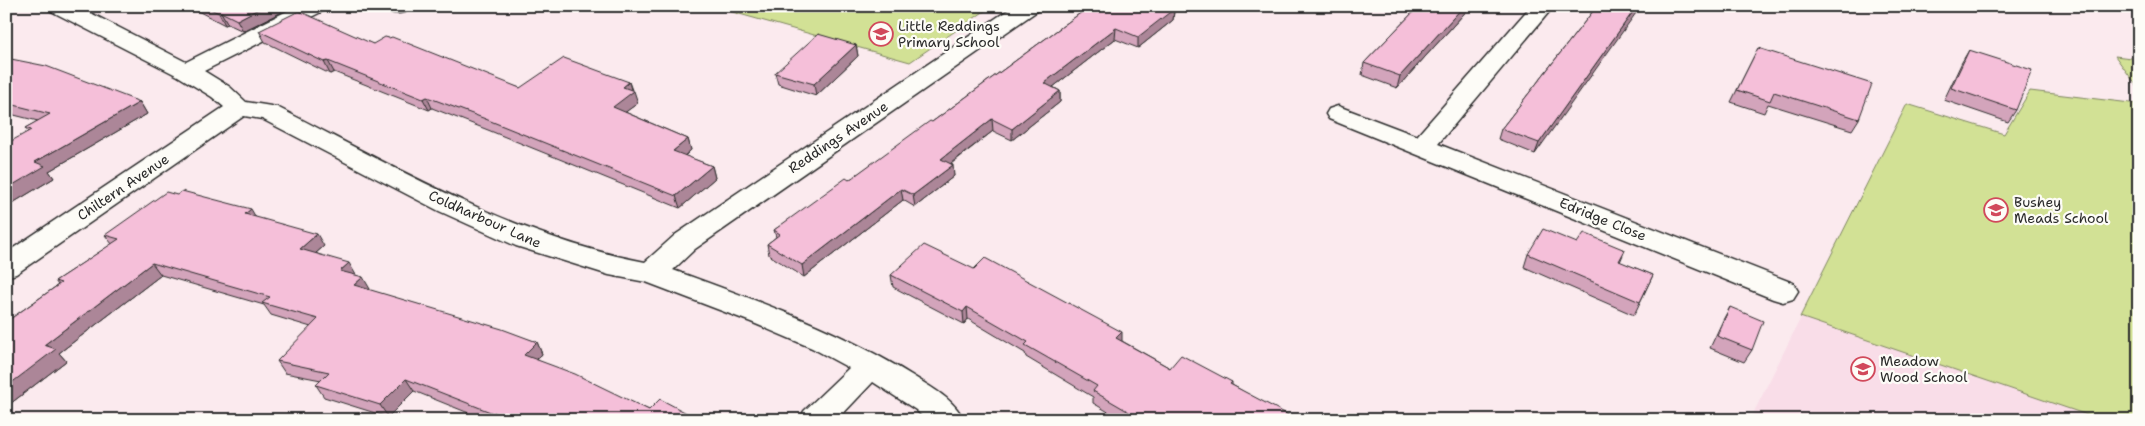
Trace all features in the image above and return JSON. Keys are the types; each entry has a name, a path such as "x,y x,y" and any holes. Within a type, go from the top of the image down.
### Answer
{"street":[{"path":"58,6 186,71 221,92 239,108"},
{"path":"186,71 315,6"},
{"name":"Reddings Avenue","path":"651,273 685,242 1029,6"},
{"path":"1422,146 1544,6"},
{"name":"Coldharbour Lane","path":"239,108 268,112 449,205 526,239 610,266 651,273 762,314 823,340 871,366 927,401 948,420"},
{"name":"Chiltern Avenue","path":"6,267 239,108"},
{"name":"Edridge Close","path":"1338,114 1783,291"},
{"path":"816,420 871,366"}],"shaded area":[{"name":"Bushey Meads School","path":"2030,91 2139,104 2139,420 1750,420 1907,104 2004,134"}],"green space":[{"name":"Little Reddings Primary School","path":"711,6 992,6 910,62"},
{"path":"2115,56 2139,59 2139,89"},
{"name":"Bushey Meads School","path":"2030,91 2139,104 2139,420 2102,420 1800,317 1907,104 2004,134"}],"building":[{"path":"204,6 264,6 237,20"},
{"path":"1090,6 1167,6 1174,9 1138,37 1116,28 1044,83 1060,91 1012,129 992,119 941,159 953,165 913,195 901,189 802,265 767,244 780,234 774,230 846,178 849,180 930,121 932,122"},
{"path":"1419,6 1464,6 1400,76 1364,63"},
{"path":"1597,6 1637,6 1539,143 1501,129"},
{"path":"299,11 373,44 385,37 392,37 520,88 564,58 629,82 623,87 634,91 613,107 688,139 673,151 712,166 676,196 483,118 427,97 423,99 328,61 324,62 259,31"},
{"path":"818,34 856,45 814,84 775,73"},
{"path":"1758,48 1872,84 1859,119 1774,92 1770,101 1737,90"},
{"path":"1969,50 2032,70 2016,110 1951,88"},
{"path":"6,58 46,66 140,102 35,162 45,166 6,189 6,144 31,130 25,128 50,114 6,103"},
{"path":"182,191 251,209 245,214 317,234 300,249 349,263 340,271 363,277 354,285 502,329 537,342 524,355 575,374 649,410 660,399 700,420 510,420 494,412 406,379 380,405 316,385 329,372 277,361 318,319 262,303 270,297 152,263 44,345 56,349 6,387 6,322 61,283 55,281 119,239 105,235 166,192 177,195"},
{"path":"1543,229 1577,243 1584,233 1625,250 1619,261 1653,275 1640,302 1528,254"},
{"path":"924,245 974,269 985,258 1122,332 1116,338 1170,368 1181,355 1294,418 1293,420 1143,420 1093,391 1097,386 1025,345 1028,342 967,307 963,312 891,275"},
{"path":"1730,307 1763,321 1752,350 1717,336"},
{"path":"711,416 719,420 707,420"}],"place":[{"name":"Little Reddings Primary School","path":"881,34"},
{"name":"Bushey Meads School","path":"1996,210"},
{"name":"Meadow Wood School","path":"1863,369"}]}
